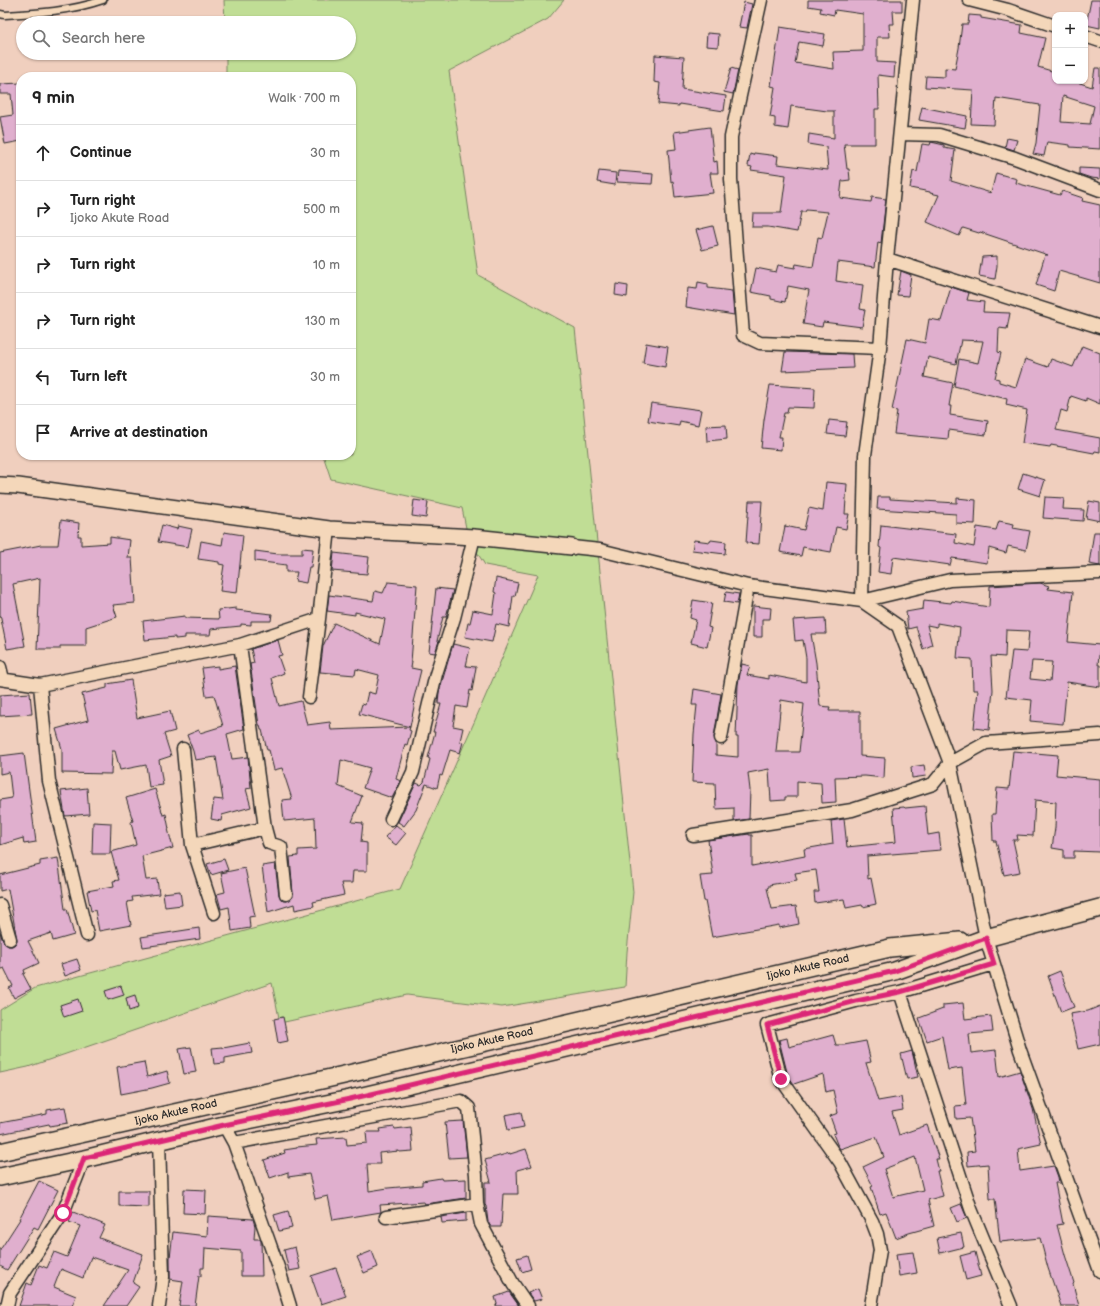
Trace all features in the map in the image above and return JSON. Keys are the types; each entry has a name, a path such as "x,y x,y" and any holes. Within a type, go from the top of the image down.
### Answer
{"main road":[{"name":"Ijoko Akute Road","path":"0,1177 224,1125 350,1099 895,971 986,938 1100,908"},
{"name":"Ijoko Akute Road","path":"0,1152 344,1075 890,948 986,938"}],"street":[{"path":"761,0 730,137 731,179 743,335 760,343 880,348"},
{"path":"862,601 864,455 880,348 887,259 913,0"},
{"path":"969,0 1008,10 1052,25"},
{"path":"1088,37 1100,41"},
{"path":"900,134 939,135 1015,158 1100,190"},
{"path":"887,259 1100,327"},
{"path":"0,485 18,486 329,529 474,537 600,550 748,586 862,601 950,580 1100,573"},
{"path":"309,697 329,529"},
{"path":"390,819 413,772 436,674 454,618 474,537"},
{"path":"721,738 748,586"},
{"path":"862,601 898,626 950,763 986,938 1020,1050 1100,1271"},
{"path":"1,675 40,685 240,645 319,620"},
{"path":"240,645 265,828 268,843 281,847 286,894"},
{"path":"40,685 49,781 87,935"},
{"path":"693,835 852,810 933,784 950,763 986,743 1100,735"},
{"path":"183,749 192,844 214,913"},
{"path":"192,844 265,828"},
{"path":"0,905 10,939"},
{"path":"871,1306 880,1250 877,1234 872,1221 840,1162 781,1079 767,1025 856,1001 900,992 994,964"},
{"path":"900,992 971,1209 1011,1306"},
{"path":"234,1143 461,1101 469,1108 476,1175 477,1204 481,1224 512,1284 528,1306"},
{"path":"224,1125 234,1143 280,1270 290,1306"},
{"path":"159,1140 163,1277 159,1306"},
{"path":"7,1306 10,1293 63,1213 84,1158"},
{"path":"386,1217 477,1204"}],"lane":[{"path":"0,14 46,12 85,6 103,0"}],"green space":[{"path":"224,0 564,0 548,19 449,71 478,275 575,328 633,892 625,987 502,1007 407,995 280,1023 272,983 28,1067 0,1073 0,1010 35,988 400,889 538,575 485,565 468,538 462,508 331,479 325,460 356,460 356,72 226,72 226,60 356,60 356,16 225,16"}],"building":[{"path":"808,0 902,0 902,11 893,11 894,24 889,24 890,37 877,37 877,62 895,63 894,77 878,75 879,109 875,109 875,144 844,144 850,180 842,181 840,198 871,202 872,197 886,199 881,243 878,242 875,267 838,262 836,281 863,285 860,309 865,310 862,327 823,322 822,327 803,324 809,290 788,286 785,302 771,299 771,296 751,292 756,268 776,272 778,265 795,268 796,264 813,267 818,237 822,238 828,212 806,210 805,212 801,212 797,232 768,227 752,227 753,213 781,213 786,175 751,170 752,167 748,166 750,154 753,155 754,153 778,156 777,164 828,170 826,147 808,144 809,134 834,138 834,111 791,106 788,129 775,127 775,118 770,117 775,87 771,86 780,27 825,34 823,46 799,42 795,63 834,69 833,52 863,51 863,14 835,10 834,15 820,12 821,8 808,6"},
{"path":"1091,0 1100,0 1100,28 1088,25 1088,15"},
{"path":"744,2 752,4 747,28 739,27"},
{"path":"969,15 981,16 981,18 1022,25 1021,33 1045,38 1038,67 1052,71 1052,84 1083,84 1092,87 1095,68 1100,68 1100,149 1070,147 1070,145 1047,142 1044,156 1033,154 1036,143 1040,105 996,98 994,125 971,124 973,90 925,87 926,76 945,77 945,68 955,69 962,24 968,24","holes":["1063,96 1094,106 1090,124 1061,122"]},
{"path":"707,33 719,34 718,47 706,46"},
{"path":"655,55 684,57 682,89 726,96 724,111 679,104 679,106 658,104 660,83 654,82"},
{"path":"731,68 738,70 733,94 724,92"},
{"path":"16,83 16,142 5,144 0,117 13,115 11,94 0,94 0,84"},
{"path":"922,107 967,116 965,128 919,120"},
{"path":"710,127 714,162 717,161 718,173 710,173 713,193 675,197 673,181 671,182 668,150 676,149 674,132"},
{"path":"1007,138 1017,140 1014,150 1005,147"},
{"path":"931,142 944,145 944,148 955,150 951,181 991,193 996,173 1017,179 1016,183 1060,195 1062,191 1083,198 1082,201 1100,205 1100,283 1059,271 1054,291 1036,285 1045,255 1048,255 980,232 979,233 963,228 959,236 927,222 939,195 910,188 913,171 917,172 922,144 930,145"},
{"path":"1079,168 1100,169 1100,179 1079,174"},
{"path":"599,171 616,173 615,185 597,182"},
{"path":"618,171 653,174 652,184 617,182"},
{"path":"713,226 718,246 702,250 696,230"},
{"path":"997,256 995,279 979,276 982,257"},
{"path":"901,271 911,275 908,296 897,295"},
{"path":"698,282 708,284 708,288 732,291 734,315 686,307 688,288 697,289"},
{"path":"616,284 628,286 627,297 615,295"},
{"path":"951,287 969,293 967,300 984,302 983,312 1010,313 1007,329 999,328 998,352 1001,353 995,378 999,379 999,382 1016,387 1025,359 1048,367 1051,359 1073,367 1082,346 1100,353 1100,404 1086,398 1086,401 1071,396 1067,412 1061,410 1056,430 1100,438 1100,452 1095,451 1094,453 1051,445 1050,447 1022,443 1027,410 1006,405 1007,399 954,386 959,359 978,363 983,341 961,340 956,364 928,357 924,377 953,383 949,406 951,406 950,415 988,421 986,435 949,430 948,439 894,434 897,411 892,410 907,339 925,343 929,319 941,321"},
{"path":"646,343 668,347 665,367 643,363"},
{"path":"785,352 852,354 853,368 782,371"},
{"path":"770,385 815,388 814,408 788,407 787,413 784,413 779,437 782,437 781,450 761,448"},
{"path":"651,403 701,410 698,425 680,421 679,426 648,421"},
{"path":"829,420 847,422 845,436 827,434"},
{"path":"726,425 727,439 707,441 706,426"},
{"path":"1023,473 1045,480 1040,496 1018,489"},
{"path":"826,482 847,484 845,514 849,514 846,529 836,527 831,552 803,547 801,556 780,552 785,526 804,530 809,508 823,511"},
{"path":"878,497 957,503 957,498 976,500 975,524 956,523 956,514 877,509"},
{"path":"1045,497 1064,498 1063,509 1084,510 1083,521 1043,518"},
{"path":"414,500 428,502 426,518 412,516"},
{"path":"749,501 762,501 759,544 746,543"},
{"path":"1089,501 1100,503 1100,521 1086,518"},
{"path":"61,520 79,523 78,536 81,536 81,545 110,543 110,537 130,540 128,558 132,558 135,603 113,605 117,617 86,627 86,646 60,646 60,649 37,649 40,578 13,584 25,646 7,649 0,614 0,553 41,545 58,545"},
{"path":"999,521 1014,524 1013,528 1030,531 1026,550 1008,546 1006,553 989,548 987,563 952,558 950,565 893,557 891,574 878,572 881,548 879,547 881,525 956,534 955,543 974,547 977,527 996,530"},
{"path":"162,525 177,529 178,526 192,529 188,547 158,542"},
{"path":"224,532 243,535 237,593 220,591 224,565 219,564 219,562 198,559 201,541 222,545"},
{"path":"1094,532 1100,532 1100,566 1089,564"},
{"path":"694,540 726,542 725,554 692,550"},
{"path":"302,548 313,549 311,567 309,567 306,583 295,581 297,572 286,572 286,565 255,561 255,551 278,554 302,554"},
{"path":"334,553 369,557 367,574 332,571"},
{"path":"496,578 518,583 515,596 513,596 509,627 496,624 492,642 465,637 473,610 493,614 496,593 494,592"},
{"path":"388,582 417,585 411,668 421,670 413,702 415,702 410,727 359,714 362,704 365,705 368,692 375,694 379,675 356,669 355,675 320,672 323,646 334,623 380,644 385,619 355,612 355,615 327,611 329,595 373,601 375,591 383,593"},
{"path":"1040,583 1049,586 1048,589 1073,592 1068,642 1100,645 1098,665 1100,665 1100,687 1067,682 1063,724 1030,721 1032,700 1006,697 1012,651 1027,652 1029,631 1006,630 1005,657 991,656 993,690 989,730 974,728 978,690 973,690 972,659 957,658 960,627 937,623 937,627 927,625 932,645 923,649 916,627 908,629 906,612 923,609 924,600 951,603 952,601 989,607 990,586","holes":["1032,661 1052,662 1050,681 1030,679"]},
{"path":"436,588 453,590 446,617 443,617 437,641 439,641 435,653 429,652"},
{"path":"726,592 739,594 737,604 724,602"},
{"path":"693,600 712,603 708,627 711,628 707,647 691,643 696,620 690,618"},
{"path":"753,606 771,608 770,619 762,619 762,637 753,637"},
{"path":"236,608 236,610 272,614 271,621 251,621 251,625 241,624 241,626 211,629 210,635 185,635 185,638 175,639 175,637 145,640 143,621 185,616 185,618 219,619 218,610"},
{"path":"825,618 826,634 811,634 816,663 820,706 830,707 829,711 860,711 860,756 885,758 884,778 865,776 835,777 836,802 822,803 821,783 797,781 797,797 785,797 785,800 771,801 769,769 748,773 750,790 749,819 734,821 734,808 716,809 715,783 692,782 697,705 692,705 694,689 721,694 714,737 716,743 716,755 738,757 738,737 736,737 738,684 742,664 750,666 747,675 769,679 769,675 806,682 806,658 803,640 795,641 793,620","holes":["781,700 804,704 799,752 776,752"]},
{"path":"278,640 282,655 278,656 284,673 272,678 279,706 301,701 307,725 330,722 331,730 410,727 409,730 411,731 407,745 405,744 396,779 401,781 392,798 363,788 370,768 341,760 338,786 362,796 352,822 363,823 361,842 367,843 367,871 353,871 352,883 341,883 344,895 313,902 314,906 295,910 294,904 268,912 262,866 275,864 279,895 283,901 287,901 293,897 290,857 298,856 298,850 316,849 315,818 284,821 282,800 292,799 282,768 274,770 269,750 267,750 262,730 259,725 250,664 254,663 251,649"},
{"path":"453,644 470,648 466,666 476,667 472,691 470,690 467,708 456,706 453,726 463,728 460,741 463,742 460,753 450,750 442,776 440,775 437,788 426,784 416,810 404,826 398,822 416,783 421,785 424,782 430,759 428,758 435,732 433,732 441,704 438,704 439,692"},
{"path":"218,666 218,669 235,666 244,729 227,734 232,759 248,757 251,788 246,789 251,807 222,815 221,821 211,819 214,799 223,800 216,757 195,760 187,735 199,730 200,733 223,726 214,695 206,696 202,668"},
{"path":"131,680 137,718 170,711 175,731 164,734 171,756 159,760 163,785 149,787 146,765 120,770 115,751 112,751 111,774 62,773 62,749 56,729 88,720 82,694 107,688 107,684"},
{"path":"30,693 32,714 0,716 0,695"},
{"path":"1013,751 1058,755 1056,775 1100,779 1100,852 1074,851 1074,858 1064,858 1064,850 1052,848 1055,828 1056,802 1035,800 1033,836 1017,835 1018,840 1013,840 1020,872 1004,875 996,841 993,841 992,814 995,814 997,788 1009,789"},
{"path":"24,753 36,842 24,844 23,838 0,845 0,800 12,798 9,772 0,774 0,756"},
{"path":"924,765 926,776 912,778 911,767"},
{"path":"87,788 89,814 65,816 61,791"},
{"path":"155,789 163,815 166,814 173,848 142,856 146,880 157,879 159,894 132,897 133,901 127,902 131,925 99,931 95,910 91,911 87,891 114,886 113,881 119,880 111,852 136,845 131,822 133,821 126,798"},
{"path":"925,806 928,835 939,833 941,850 867,856 868,879 871,878 876,904 863,907 862,905 846,908 844,899 815,903 814,892 819,892 816,870 795,873 797,880 769,885 767,888 772,909 796,906 799,924 779,928 779,925 712,937 700,876 713,875 708,840 749,834 752,835 752,866 805,856 804,849 833,844 831,821 844,819 847,847 896,842 893,808"},
{"path":"93,822 111,823 110,854 92,854"},
{"path":"396,825 406,833 396,845 385,837"},
{"path":"58,858 65,909 67,909 74,935 53,941 51,933 28,941 39,963 24,970 25,973 23,974 31,989 14,998 9,988 13,986 4,968 0,970 0,932 3,941 8,946 15,944 17,940 8,889 0,891 0,875 40,865 40,861"},
{"path":"224,859 228,870 211,875 207,864"},
{"path":"245,868 255,916 249,917 250,928 232,931 229,907 221,909 217,894 225,892 221,873"},
{"path":"180,891 182,905 165,907 163,893"},
{"path":"199,928 200,939 143,947 141,937"},
{"path":"77,959 81,970 65,976 61,964"},
{"path":"1060,971 1074,1007 1061,1012 1048,976"},
{"path":"121,986 124,995 108,1000 105,991"},
{"path":"135,995 138,1008 129,1011 126,998"},
{"path":"78,999 82,1011 64,1017 60,1005"},
{"path":"963,1003 965,1019 991,1016 993,1032 969,1034 971,1053 996,1050 999,1077 1020,1071 1033,1109 1041,1144 1018,1149 1020,1171 1054,1166 1059,1183 1055,1183 1063,1224 1057,1225 1074,1283 1079,1306 1061,1306 1048,1268 1040,1238 1000,1242 995,1199 990,1199 988,1164 968,1166 967,1152 975,1151 970,1118 956,1119 955,1106 966,1105 962,1068 948,1070 942,1036 927,1041 919,1018 943,1009 943,1005"},
{"path":"1100,1006 1100,1044 1078,1049 1070,1014 1088,1011"},
{"path":"283,1017 288,1041 278,1043 274,1019"},
{"path":"833,1035 836,1045 866,1041 871,1062 866,1063 878,1101 901,1097 903,1110 892,1112 899,1135 927,1125 939,1159 936,1159 939,1171 937,1171 943,1196 928,1200 934,1226 896,1238 886,1212 880,1214 871,1187 873,1186 863,1167 884,1157 876,1137 840,1149 833,1134 836,1133 830,1116 838,1113 833,1090 826,1092 823,1074 794,1084 788,1076 779,1040 787,1038 789,1047","holes":["915,1157 923,1190 893,1197 884,1169"]},
{"path":"250,1043 252,1053 225,1058 225,1063 214,1064 212,1048 223,1048"},
{"path":"191,1047 196,1072 184,1074 179,1049"},
{"path":"912,1051 918,1077 907,1079 901,1054"},
{"path":"144,1062 147,1077 167,1071 170,1083 121,1094 117,1067"},
{"path":"65,1107 68,1123 50,1126 49,1124 0,1134 0,1123 47,1114 47,1110"},
{"path":"521,1112 524,1127 508,1130 505,1115"},
{"path":"463,1121 467,1157 449,1158 445,1122"},
{"path":"394,1127 395,1129 411,1127 413,1151 379,1153 380,1164 367,1164 369,1191 422,1185 422,1181 441,1178 442,1180 466,1179 466,1198 425,1204 424,1202 380,1205 381,1212 333,1220 328,1196 315,1199 309,1174 288,1177 288,1172 270,1178 264,1160 285,1153 284,1150 317,1145 316,1139 346,1137 347,1145 367,1143 366,1132 381,1132 380,1129"},
{"path":"526,1149 532,1166 517,1170 518,1194 503,1194 501,1227 491,1227 488,1222 485,1205 485,1182 491,1182 485,1160"},
{"path":"39,1181 58,1190 38,1229 34,1227 7,1270 0,1266 0,1250 20,1219"},
{"path":"184,1189 206,1190 205,1214 183,1213"},
{"path":"119,1191 149,1191 149,1207 119,1206"},
{"path":"961,1204 967,1218 957,1222 951,1208"},
{"path":"288,1211 292,1228 279,1231 274,1215"},
{"path":"73,1212 105,1225 99,1238 143,1254 133,1283 139,1287 126,1306 104,1306 128,1270 91,1257 83,1278 61,1269 54,1287 76,1296 72,1306 19,1306 27,1283 31,1285 39,1265 47,1268 54,1252 67,1257 80,1226 69,1222"},
{"path":"466,1213 466,1221 442,1223 441,1217"},
{"path":"208,1216 253,1219 255,1226 254,1239 260,1239 261,1241 262,1276 241,1276 241,1251 205,1248 204,1268 201,1268 201,1276 199,1276 195,1306 179,1306 183,1281 170,1279 170,1258 173,1232 207,1236"},
{"path":"961,1233 964,1247 940,1253 937,1238"},
{"path":"295,1247 300,1269 289,1271 284,1250"},
{"path":"372,1251 378,1267 364,1273 357,1257"},
{"path":"913,1252 917,1273 899,1276 896,1254"},
{"path":"975,1252 981,1276 966,1280 960,1256"},
{"path":"527,1255 531,1269 522,1272 517,1258"},
{"path":"336,1268 346,1296 321,1304 311,1276"},
{"path":"538,1289 542,1299 534,1301 528,1293"},
{"path":"509,1292 519,1306 496,1306 497,1304 495,1297"}],"route":[{"path":"63,1213 84,1158 224,1125 350,1099 895,971 986,938 994,964 900,992 856,1001 767,1025 781,1079"}]}
